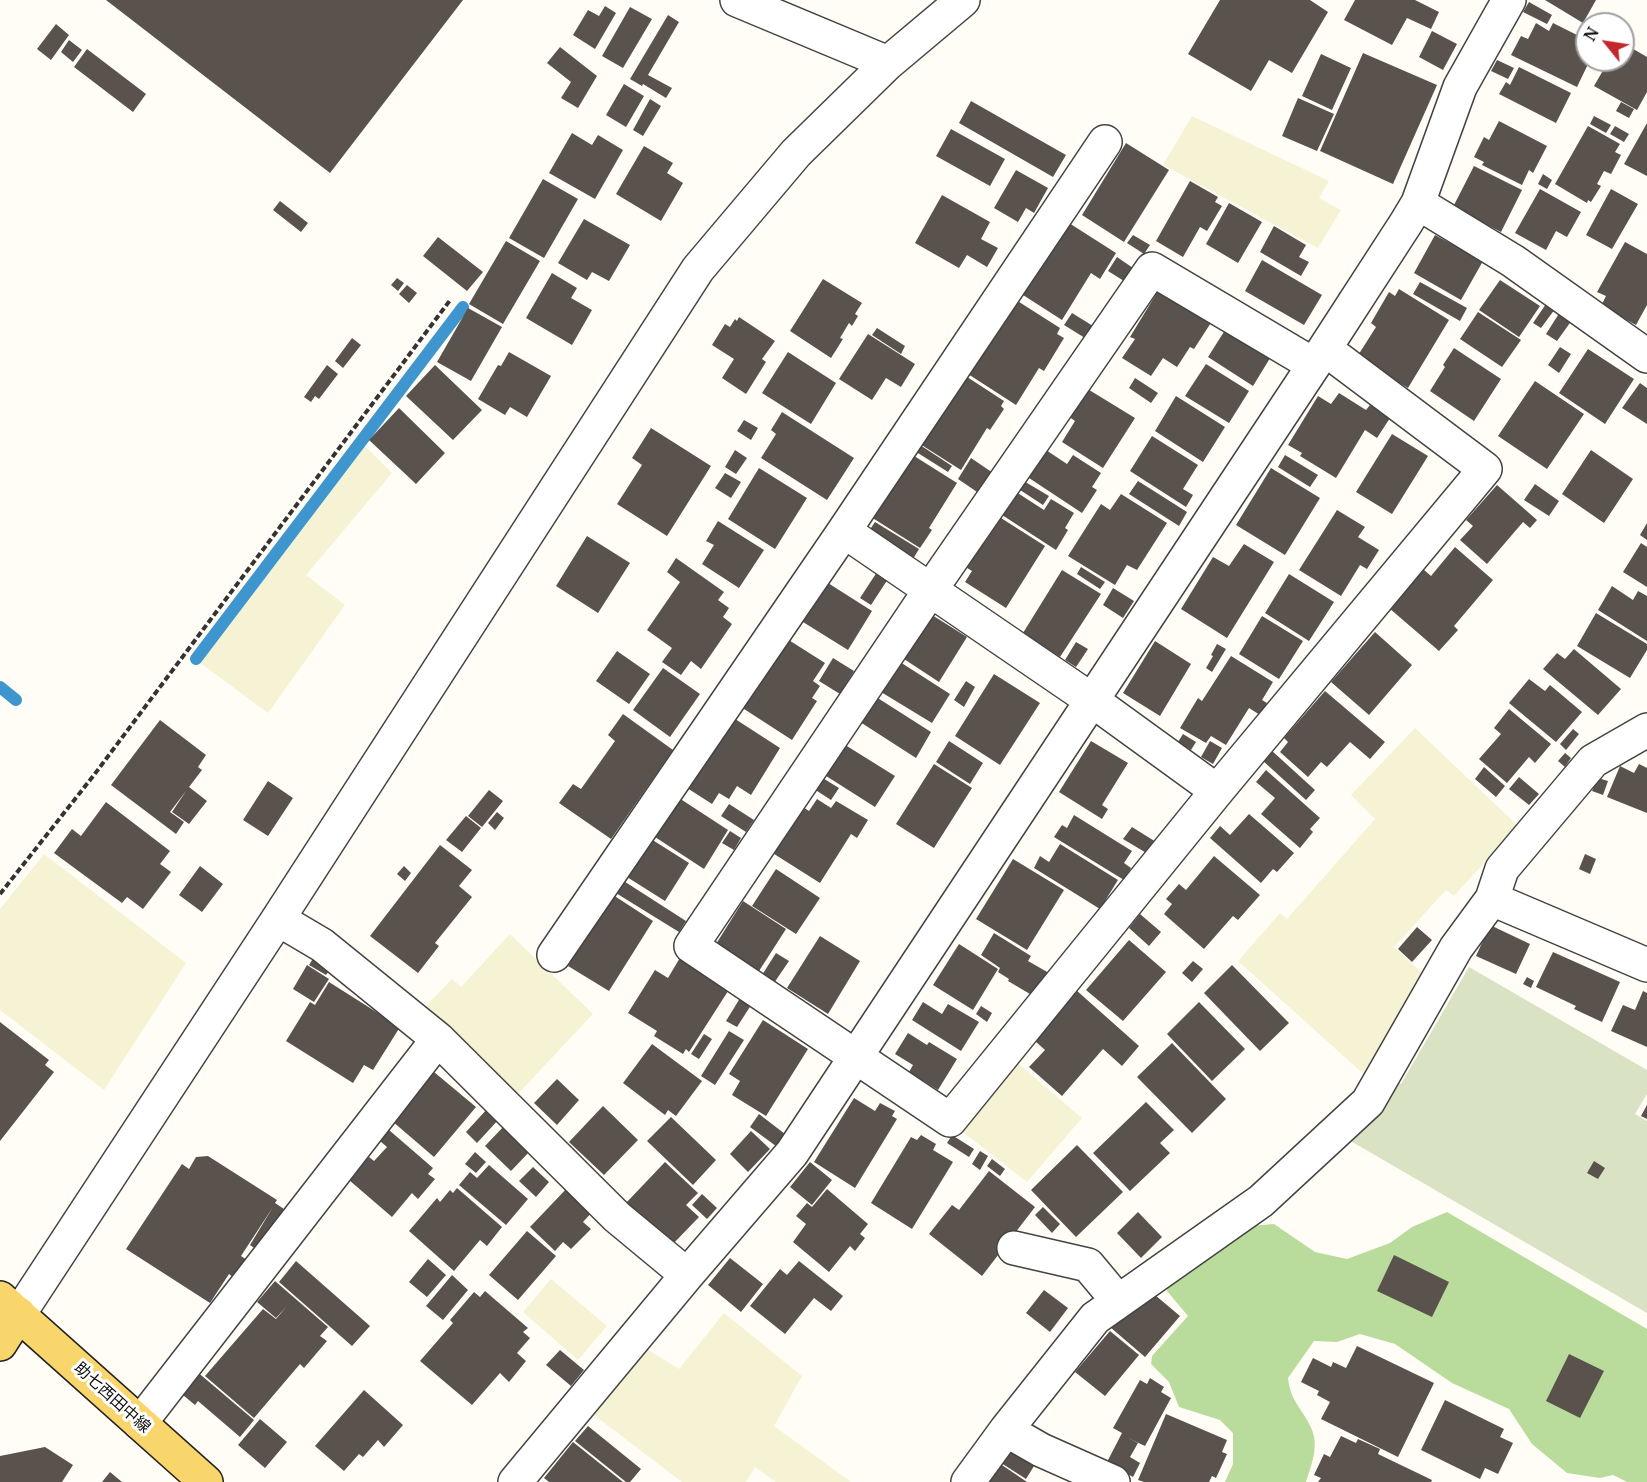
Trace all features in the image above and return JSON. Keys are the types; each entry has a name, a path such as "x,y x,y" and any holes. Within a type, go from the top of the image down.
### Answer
{"main road":[{"path":"0,1344 10,1306"},
{"name":"助七西田中線","path":"10,1306 206,1482"}],"street":[{"path":"737,0 888,63"},
{"path":"10,1306 278,919 698,269 796,153 888,63 963,0"},
{"path":"515,1482 792,1153 1320,357 1418,203 1460,87 1509,0"},
{"path":"554,955 844,531 1105,142"},
{"path":"1418,203 1513,261 1647,357"},
{"path":"1152,269 1320,357 1485,469 1217,791 950,1120 691,945 930,589 1152,269"},
{"path":"844,531 1093,700 1217,791"},
{"path":"968,1482 1095,1318 1261,1201 1368,1102 1456,948 1492,898 1502,869 1593,761 1647,730"},
{"path":"1492,898 1647,965"},
{"path":"278,919 322,945 438,1039 617,1216 687,1275"},
{"path":"140,1423 438,1039"},
{"path":"1014,1248 1088,1265 1118,1301"},
{"path":"1006,1430 1041,1450 1113,1482"}],"path":[{"path":"0,894 94,775 451,299"}],"shaded area":[{"path":"1192,116 1329,181 1319,198 1341,210 1318,248 1163,165"},
{"path":"364,445 392,473 306,575 345,605 268,713 199,662"},
{"path":"1415,728 1518,826 1454,896 1446,890 1394,947 1432,982 1369,1079 1238,961 1280,913 1287,919 1375,819 1351,795"},
{"path":"44,854 186,963 104,1090 0,1010 0,909"},
{"path":"510,934 593,1014 514,1098 422,1010 452,979 461,987"},
{"path":"1016,1062 1082,1118 1027,1182 959,1129"},
{"path":"551,1279 607,1326 578,1360 523,1312"},
{"path":"724,1313 802,1376 774,1426 851,1482 776,1482 755,1467 746,1482 682,1482 594,1415 647,1349 679,1369"}],"green space":[{"path":"1469,967 1647,1070 1647,1094 1635,1114 1647,1121 1647,1313 1342,1136 1394,1081 1401,1084"},
{"path":"1447,1212 1647,1329 1647,1482 1627,1482 1613,1475 1600,1478 1567,1473 1532,1444 1509,1409 1452,1383 1395,1344 1360,1334 1337,1342 1314,1341 1288,1378 1292,1394 1314,1436 1314,1456 1306,1482 1225,1482 1233,1464 1233,1433 1220,1420 1179,1407 1169,1382 1151,1364 1152,1356 1188,1316 1167,1291 1168,1284 1250,1226 1274,1224 1315,1252 1347,1259 1390,1243 1412,1227"}],"building":[{"path":"106,0 463,0 330,173"},
{"path":"1220,0 1310,0 1328,12 1292,73 1269,60 1251,91 1188,54"},
{"path":"1355,0 1415,0 1439,12 1431,29 1407,18 1392,45 1344,20"},
{"path":"1545,0 1596,0 1589,12 1575,12 1575,18"},
{"path":"1529,2 1552,15 1547,24 1523,12"},
{"path":"605,6 616,13 595,49 573,35 588,10 599,16"},
{"path":"630,7 652,19 623,68 602,56"},
{"path":"668,15 679,22 648,75 672,88 666,98 630,79"},
{"path":"1536,23 1549,31 1553,23 1575,34 1575,72 1584,72 1577,87 1511,55 1521,36 1528,39"},
{"path":"56,24 69,35 51,60 37,49"},
{"path":"1432,31 1457,44 1443,70 1419,57"},
{"path":"69,40 82,50 73,62 61,52"},
{"path":"560,47 597,76 578,108 561,98 571,82 547,63"},
{"path":"87,49 146,94 133,112 74,67"},
{"path":"1635,50 1647,57 1647,92 1637,110 1594,86 1602,72 1635,72"},
{"path":"1363,53 1437,85 1393,184 1320,151"},
{"path":"1321,54 1351,68 1332,110 1302,96"},
{"path":"1497,60 1514,68 1508,79 1491,71"},
{"path":"1519,67 1571,93 1556,123 1499,94 1506,82 1510,85"},
{"path":"624,84 644,96 626,127 606,115"},
{"path":"1298,98 1334,114 1317,151 1282,136"},
{"path":"650,99 661,106 643,136 633,130"},
{"path":"971,101 1066,155 1053,177 959,123"},
{"path":"1621,102 1634,109 1629,118 1616,111"},
{"path":"1594,116 1611,125 1606,133 1590,124"},
{"path":"1499,121 1547,146 1533,173 1529,170 1522,185 1482,165 1484,162 1474,157 1484,137 1489,140"},
{"path":"1647,123 1647,176 1624,164"},
{"path":"1588,126 1620,144 1615,152 1621,155 1611,174 1604,171 1597,184 1601,186 1591,202 1588,200 1587,203 1555,184"},
{"path":"1615,126 1629,134 1624,142 1610,134"},
{"path":"951,129 1005,159 990,186 936,156"},
{"path":"572,133 592,145 598,135 623,150 595,199 549,173"},
{"path":"1126,143 1169,170 1124,242 1082,215"},
{"path":"644,146 673,163 667,173 683,183 661,221 616,194"},
{"path":"1474,166 1522,190 1501,232 1453,207"},
{"path":"1016,170 1048,188 1034,213 1026,208 1018,222 994,208"},
{"path":"1543,174 1552,180 1547,189 1538,184"},
{"path":"543,179 578,199 544,258 509,238"},
{"path":"1190,181 1218,197 1215,202 1222,206 1207,231 1200,227 1183,257 1156,241"},
{"path":"1540,189 1581,212 1567,237 1556,231 1546,250 1515,233"},
{"path":"1611,189 1638,204 1612,249 1586,235"},
{"path":"942,195 990,222 981,239 998,248 987,267 967,255 959,268 915,243"},
{"path":"280,201 308,223 301,232 273,210"},
{"path":"1229,203 1262,222 1238,263 1206,244"},
{"path":"584,219 630,245 609,281 592,272 587,280 558,263"},
{"path":"1069,223 1116,253 1100,279 1091,273 1062,320 1023,295"},
{"path":"1274,226 1306,245 1299,257 1309,262 1301,276 1260,252"},
{"path":"1133,235 1150,245 1144,254 1127,243"},
{"path":"1435,235 1483,261 1461,300 1414,273"},
{"path":"438,237 483,272 467,291 423,256"},
{"path":"506,241 540,261 503,324 469,304"},
{"path":"1625,242 1647,254 1647,305 1636,325 1601,306 1606,296 1597,292"},
{"path":"1117,257 1133,268 1124,281 1108,271"},
{"path":"1262,260 1322,295 1304,325 1245,291"},
{"path":"552,273 577,288 571,298 592,310 572,345 526,318"},
{"path":"397,278 404,283 398,291 391,285"},
{"path":"823,279 862,303 855,314 858,316 852,326 849,323 840,338 843,339 831,358 790,331"},
{"path":"1500,280 1540,306 1519,337 1479,310"},
{"path":"1420,282 1467,308 1460,321 1413,294"},
{"path":"407,285 417,293 409,303 399,294"},
{"path":"1161,286 1216,315 1194,349 1190,347 1177,367 1163,358 1151,376 1122,358 1135,339 1130,337"},
{"path":"1399,289 1449,320 1408,388 1357,357 1376,327 1371,323 1389,292 1395,296"},
{"path":"1016,300 1060,328 1057,334 1064,338 1044,371 1039,368 1016,405 968,374"},
{"path":"1546,304 1555,309 1541,328 1533,323"},
{"path":"468,308 502,327 471,381 437,362"},
{"path":"1478,312 1521,340 1502,367 1460,339"},
{"path":"1560,312 1572,320 1557,341 1546,334"},
{"path":"1072,313 1093,326 1085,338 1064,325"},
{"path":"739,317 775,341 762,359 766,362 746,394 722,378 734,359 712,345 725,324 730,327"},
{"path":"1227,327 1275,350 1253,386 1208,357"},
{"path":"877,328 905,346 901,354 872,335"},
{"path":"868,334 915,364 901,387 886,378 872,400 839,379"},
{"path":"352,338 361,345 343,368 335,361"},
{"path":"1560,347 1571,354 1559,373 1548,365"},
{"path":"1454,348 1501,379 1474,421 1430,391"},
{"path":"1588,349 1634,379 1605,424 1559,393"},
{"path":"509,352 551,376 527,417 510,407 505,415 478,399 498,365 501,366"},
{"path":"788,352 836,383 811,424 762,393"},
{"path":"1206,364 1249,391 1229,423 1185,396"},
{"path":"327,365 338,374 319,399 315,396 311,402 304,397"},
{"path":"435,365 482,410 453,440 406,396"},
{"path":"964,375 1004,401 1001,406 1004,409 990,430 987,428 961,470 920,444"},
{"path":"1135,378 1158,393 1151,403 1129,388"},
{"path":"1535,381 1584,414 1547,469 1498,436"},
{"path":"1640,383 1647,388 1647,424 1622,408"},
{"path":"1086,388 1135,418 1103,468 1062,442 1075,421 1068,416"},
{"path":"1339,393 1366,410 1370,405 1390,418 1377,438 1365,430 1336,478 1300,456 1302,453 1288,445 1318,396 1331,404"},
{"path":"1176,396 1225,427 1203,462 1155,431"},
{"path":"399,408 445,453 416,484 369,440"},
{"path":"782,412 854,458 827,500 761,458 776,434 771,430"},
{"path":"744,420 758,428 751,440 737,431"},
{"path":"651,428 711,466 667,536 617,504 642,465 632,458"},
{"path":"1392,434 1428,456 1392,514 1356,492"},
{"path":"1152,436 1198,465 1183,489 1193,495 1186,507 1130,471"},
{"path":"914,441 952,466 948,472 910,448"},
{"path":"1040,446 1067,464 1073,455 1101,473 1092,487 1097,490 1082,513 1023,474"},
{"path":"735,450 747,458 736,474 725,467"},
{"path":"1591,450 1633,479 1604,523 1562,494"},
{"path":"911,454 957,483 929,528 932,530 920,548 871,517"},
{"path":"1285,455 1318,475 1310,487 1278,467"},
{"path":"971,458 993,473 980,494 958,479"},
{"path":"759,468 807,498 775,549 728,519"},
{"path":"1271,468 1320,498 1285,555 1236,525"},
{"path":"725,473 741,482 731,498 715,488"},
{"path":"1022,480 1049,496 1043,505 1017,488"},
{"path":"1138,481 1187,512 1179,526 1129,494"},
{"path":"1535,484 1559,501 1549,516 1524,500"},
{"path":"1497,485 1537,520 1530,528 1523,522 1487,564 1460,540 1473,526 1466,520"},
{"path":"1013,490 1044,510 1051,499 1074,513 1065,528 1068,530 1056,550 999,513"},
{"path":"1121,494 1167,523 1137,570 1127,565 1115,585 1068,556 1101,504 1110,510"},
{"path":"1337,510 1365,527 1358,537 1379,550 1367,569 1360,565 1341,596 1299,570"},
{"path":"1001,518 1045,546 1006,608 965,582 972,571 964,566 981,540 985,542"},
{"path":"718,521 764,550 739,588 702,564 714,545 706,541"},
{"path":"875,522 919,549 913,559 869,531"},
{"path":"1647,523 1647,540 1640,535"},
{"path":"587,536 630,563 598,613 556,586"},
{"path":"1641,543 1647,547 1647,587 1623,572"},
{"path":"1244,544 1274,562 1227,638 1181,609 1213,557 1229,566"},
{"path":"1455,547 1493,580 1454,626 1458,630 1439,651 1389,608 1423,569 1431,576"},
{"path":"676,558 724,592 718,600 729,608 723,617 732,624 701,669 691,661 681,675 662,662 672,648 647,630 680,582 667,572"},
{"path":"1081,567 1105,582 1100,589 1077,574"},
{"path":"1062,570 1101,594 1060,657 1023,633"},
{"path":"877,572 888,579 871,605 860,598"},
{"path":"1289,574 1334,602 1309,641 1265,613"},
{"path":"828,583 872,611 848,650 803,622"},
{"path":"1612,586 1633,600 1638,591 1647,596 1647,641 1598,610"},
{"path":"1113,588 1134,601 1123,618 1103,605"},
{"path":"1596,613 1647,644 1647,650 1630,678 1577,646"},
{"path":"932,615 967,637 939,682 904,659"},
{"path":"1262,616 1303,641 1279,679 1239,654"},
{"path":"1375,632 1412,665 1369,715 1331,682"},
{"path":"784,637 825,663 813,681 820,686 812,698 817,701 792,740 741,707"},
{"path":"1155,641 1191,664 1160,716 1123,693"},
{"path":"1076,642 1088,649 1076,667 1065,660"},
{"path":"1217,644 1226,649 1212,672 1206,668"},
{"path":"1574,649 1621,689 1598,715 1543,669 1557,653 1565,659"},
{"path":"617,651 650,674 629,704 596,681"},
{"path":"1231,656 1273,682 1262,700 1267,703 1260,715 1249,708 1226,745 1211,736 1206,743 1180,728 1198,698 1202,701"},
{"path":"833,658 854,671 840,694 819,681"},
{"path":"900,662 950,694 932,723 881,692"},
{"path":"663,668 700,694 670,737 633,710"},
{"path":"994,674 1040,703 1000,765 955,736"},
{"path":"1529,679 1545,691 1550,685 1582,712 1556,742 1509,703"},
{"path":"966,681 975,687 964,707 954,700"},
{"path":"1325,691 1385,742 1370,759 1350,742 1327,767 1321,762 1308,777 1280,752 1288,742 1284,738"},
{"path":"873,695 931,732 916,758 857,720"},
{"path":"1509,709 1551,744 1535,763 1529,757 1507,783 1479,759 1501,734 1494,728"},
{"path":"623,714 673,750 611,839 559,803 573,784 581,789 615,741 608,735"},
{"path":"729,715 780,748 751,795 737,786 729,799 719,793 712,804 684,786"},
{"path":"160,720 206,755 198,767 202,770 189,787 207,801 189,824 172,812 186,791 170,812 184,822 176,834 111,785"},
{"path":"1573,729 1579,734 1566,750 1560,744"},
{"path":"1183,734 1196,742 1191,750 1178,742"},
{"path":"949,741 983,763 970,784 936,762"},
{"path":"1091,741 1128,763 1102,805 1108,809 1102,819 1059,792"},
{"path":"1210,741 1222,748 1213,764 1201,757"},
{"path":"842,743 895,776 875,807 823,774"},
{"path":"1271,750 1315,790 1306,800 1262,760"},
{"path":"1565,753 1571,758 1565,767 1558,761"},
{"path":"934,764 972,788 934,848 896,824"},
{"path":"1639,764 1647,768 1647,813 1607,797 1620,766 1634,773"},
{"path":"1484,767 1505,786 1496,797 1475,779"},
{"path":"1266,770 1320,818 1310,829 1313,832 1300,848 1261,814 1275,798 1256,782"},
{"path":"821,777 839,788 831,800 814,789"},
{"path":"1519,777 1539,794 1529,805 1509,789"},
{"path":"1598,778 1608,781 1603,795 1592,791"},
{"path":"268,781 293,798 268,836 243,820"},
{"path":"489,790 503,801 482,827 468,816"},
{"path":"679,798 728,830 704,869 655,837"},
{"path":"817,799 831,808 836,801 868,820 857,838 851,834 820,883 771,852 800,805 809,811"},
{"path":"106,802 170,851 160,864 171,872 143,909 127,897 122,903 54,853 72,829 81,836"},
{"path":"729,804 754,820 746,832 721,816"},
{"path":"497,812 504,818 495,830 488,823"},
{"path":"1249,814 1294,853 1277,872 1273,869 1261,883 1210,838 1220,826 1230,835"},
{"path":"1074,815 1132,851 1124,863 1131,868 1124,880 1054,837 1062,825 1067,828"},
{"path":"466,816 481,828 462,852 446,840"},
{"path":"1132,827 1156,842 1148,854 1123,839"},
{"path":"730,831 741,838 734,850 722,843"},
{"path":"651,839 689,863 665,901 627,877"},
{"path":"1060,844 1118,880 1100,909 1034,868 1040,856 1049,862"},
{"path":"440,845 472,870 459,886 472,897 435,943 439,946 418,973 370,936"},
{"path":"1585,854 1596,859 1590,874 1579,869"},
{"path":"1214,856 1260,895 1238,920 1233,916 1204,949 1164,914 1172,904 1166,899 1179,884 1186,890"},
{"path":"1013,859 1064,890 1027,950 976,919"},
{"path":"200,866 223,884 202,912 179,895"},
{"path":"404,866 411,873 405,881 397,874"},
{"path":"776,869 820,898 796,934 752,906"},
{"path":"619,878 686,921 679,932 611,890"},
{"path":"613,895 653,921 609,991 568,966"},
{"path":"743,901 786,929 759,971 716,944"},
{"path":"1140,914 1161,932 1149,946 1129,928"},
{"path":"1490,925 1530,944 1516,974 1476,956"},
{"path":"1417,927 1432,940 1412,962 1398,949"},
{"path":"994,933 1031,956 1028,961 1049,973 1035,997 1008,981 1009,979 998,972 1000,968 981,955"},
{"path":"820,936 860,961 828,1014 787,988"},
{"path":"1129,940 1166,972 1123,1021 1086,990"},
{"path":"959,944 998,969 973,1010 933,985"},
{"path":"1553,952 1620,982 1602,1022 1574,1009 1576,1006 1536,987"},
{"path":"776,953 789,961 774,983 762,975"},
{"path":"681,956 730,988 689,1052 686,1049 683,1054 654,1036 657,1031 628,1013 655,970 668,978"},
{"path":"314,957 331,968 326,975 309,965"},
{"path":"1193,961 1203,969 1192,982 1182,973"},
{"path":"307,965 329,979 314,1002 293,989"},
{"path":"1232,965 1289,1023 1260,1051 1204,993"},
{"path":"1527,977 1534,981 1531,988 1523,984"},
{"path":"329,982 400,1027 373,1070 364,1065 353,1083 286,1041 310,1002 315,1005"},
{"path":"1076,990 1139,1046 1122,1066 1103,1049 1062,1096 1029,1067 1045,1050 1035,1041 1042,1033 1040,1031"},
{"path":"1643,991 1647,993 1647,1047 1611,1031 1623,1005 1635,1010"},
{"path":"742,995 753,1002 737,1027 726,1021"},
{"path":"923,1002 942,1014 948,1004 979,1022 961,1051 912,1020"},
{"path":"1199,1002 1245,1049 1212,1081 1167,1034"},
{"path":"981,1006 992,1013 987,1022 976,1014"},
{"path":"763,1020 808,1049 766,1116 732,1095 740,1081 729,1074"},
{"path":"0,1022 49,1060 45,1065 54,1072 0,1141"},
{"path":"729,1031 744,1040 715,1085 701,1076"},
{"path":"908,1033 927,1045 929,1042 957,1059 938,1090 909,1072 913,1065 895,1054"},
{"path":"704,1034 712,1039 699,1059 691,1054"},
{"path":"1172,1043 1226,1099 1192,1133 1137,1077"},
{"path":"652,1044 702,1081 676,1116 668,1110 665,1115 623,1083"},
{"path":"434,1072 476,1107 434,1157 392,1121"},
{"path":"557,1079 579,1100 557,1125 534,1103"},
{"path":"854,1098 875,1111 880,1103 895,1111 892,1116 897,1119 855,1188 814,1162"},
{"path":"1146,1102 1174,1130 1160,1143 1170,1153 1130,1191 1093,1153"},
{"path":"1647,1105 1647,1119 1641,1116"},
{"path":"603,1106 638,1140 604,1175 569,1142"},
{"path":"488,1108 499,1119 477,1143 466,1132"},
{"path":"759,1114 785,1134 776,1146 750,1127"},
{"path":"671,1117 716,1160 693,1185 647,1141"},
{"path":"506,1124 532,1149 511,1171 485,1146"},
{"path":"389,1130 433,1168 428,1174 435,1179 418,1199 412,1193 392,1217 349,1180 369,1157 374,1161 387,1147 380,1141"},
{"path":"751,1131 770,1149 748,1172 730,1154"},
{"path":"921,1135 936,1144 933,1150 953,1162 912,1229 871,1203 911,1137 917,1140"},
{"path":"952,1135 974,1149 969,1157 947,1143"},
{"path":"1077,1145 1123,1192 1076,1237 1031,1190"},
{"path":"980,1151 988,1156 980,1170 972,1164"},
{"path":"475,1152 486,1162 476,1173 465,1164"},
{"path":"208,1156 277,1200 275,1203 284,1209 257,1250 250,1245 273,1207 241,1256 247,1260 235,1279 229,1274 210,1303 126,1249 182,1164 189,1169 196,1157"},
{"path":"992,1159 1005,1169 1000,1176 987,1166"},
{"path":"1594,1161 1605,1168 1598,1179 1587,1173"},
{"path":"665,1162 698,1193 686,1205 699,1217 671,1246 626,1203"},
{"path":"810,1162 832,1180 812,1205 790,1187"},
{"path":"489,1165 528,1199 506,1225 459,1185 470,1172 477,1178"},
{"path":"533,1167 549,1182 536,1197 519,1181"},
{"path":"989,1171 1035,1207 982,1276 929,1234 952,1205 959,1210"},
{"path":"569,1186 594,1210 583,1222 591,1229 571,1249 563,1242 555,1251 530,1227"},
{"path":"457,1188 502,1227 487,1246 480,1240 454,1271 409,1231 437,1198 440,1202 450,1190 453,1193"},
{"path":"827,1189 868,1224 860,1234 865,1238 855,1251 850,1246 829,1272 793,1242 806,1224 796,1216 807,1203 812,1207"},
{"path":"702,1194 717,1208 707,1219 692,1205"},
{"path":"1043,1207 1060,1224 1052,1233 1035,1215"},
{"path":"1138,1212 1162,1237 1141,1258 1117,1233"},
{"path":"527,1231 556,1256 518,1300 489,1275"},
{"path":"1394,1255 1449,1282 1432,1317 1377,1291"},
{"path":"730,1258 763,1284 741,1312 708,1285"},
{"path":"428,1259 446,1275 427,1297 409,1282"},
{"path":"296,1261 370,1326 352,1346 279,1282"},
{"path":"799,1261 843,1296 831,1311 814,1298 785,1334 750,1306 780,1269 787,1275"},
{"path":"452,1275 468,1290 443,1320 426,1306"},
{"path":"275,1281 328,1327 320,1336 327,1341 304,1368 300,1364 254,1418 205,1376 263,1309 276,1319 287,1306 276,1318 257,1302"},
{"path":"1044,1290 1068,1308 1050,1332 1026,1313"},
{"path":"485,1291 528,1328 523,1332 530,1338 517,1353 526,1361 509,1382 500,1373 472,1405 420,1361 453,1323 450,1320 474,1292 480,1297"},
{"path":"1155,1295 1180,1316 1145,1357 1110,1327"},
{"path":"1110,1331 1139,1355 1105,1396 1075,1372"},
{"path":"1357,1346 1434,1383 1398,1457 1321,1419 1330,1402 1317,1395 1319,1391 1301,1382 1313,1358 1331,1367 1333,1362 1346,1368"},
{"path":"560,1350 584,1370 571,1386 546,1365"},
{"path":"1569,1354 1604,1371 1580,1418 1546,1401"},
{"path":"195,1370 254,1420 240,1437 198,1401 195,1405 177,1390"},
{"path":"1150,1378 1164,1387 1161,1392 1171,1398 1145,1446 1128,1438 1138,1443 1130,1457 1140,1463 1133,1477 1107,1462 1122,1433 1113,1428 1140,1380 1147,1384"},
{"path":"364,1390 403,1425 384,1447 378,1440 363,1457 359,1454 344,1471 315,1446"},
{"path":"1445,1400 1504,1429 1500,1437 1513,1443 1498,1474 1485,1468 1480,1479 1421,1450"},
{"path":"1166,1414 1227,1440 1222,1452 1227,1454 1216,1478 1212,1476 1209,1482 1144,1482 1138,1480"},
{"path":"260,1419 287,1442 265,1468 238,1445"},
{"path":"588,1426 641,1469 630,1482 626,1482 575,1441"},
{"path":"1341,1436 1356,1443 1358,1439 1380,1449 1378,1454 1432,1480 1431,1482 1318,1482 1321,1478 1314,1475 1324,1454 1330,1457"},
{"path":"573,1442 623,1482 549,1482 544,1478"},
{"path":"45,1447 73,1465 62,1482 0,1482 0,1456"},
{"path":"1006,1448 1034,1466 1026,1479 998,1461"},
{"path":"996,1461 1027,1482 982,1482"},
{"path":"110,1472 122,1482 102,1482"}],"waterway":[{"path":"196,659 463,307"},
{"path":"0,687 16,700"}]}
